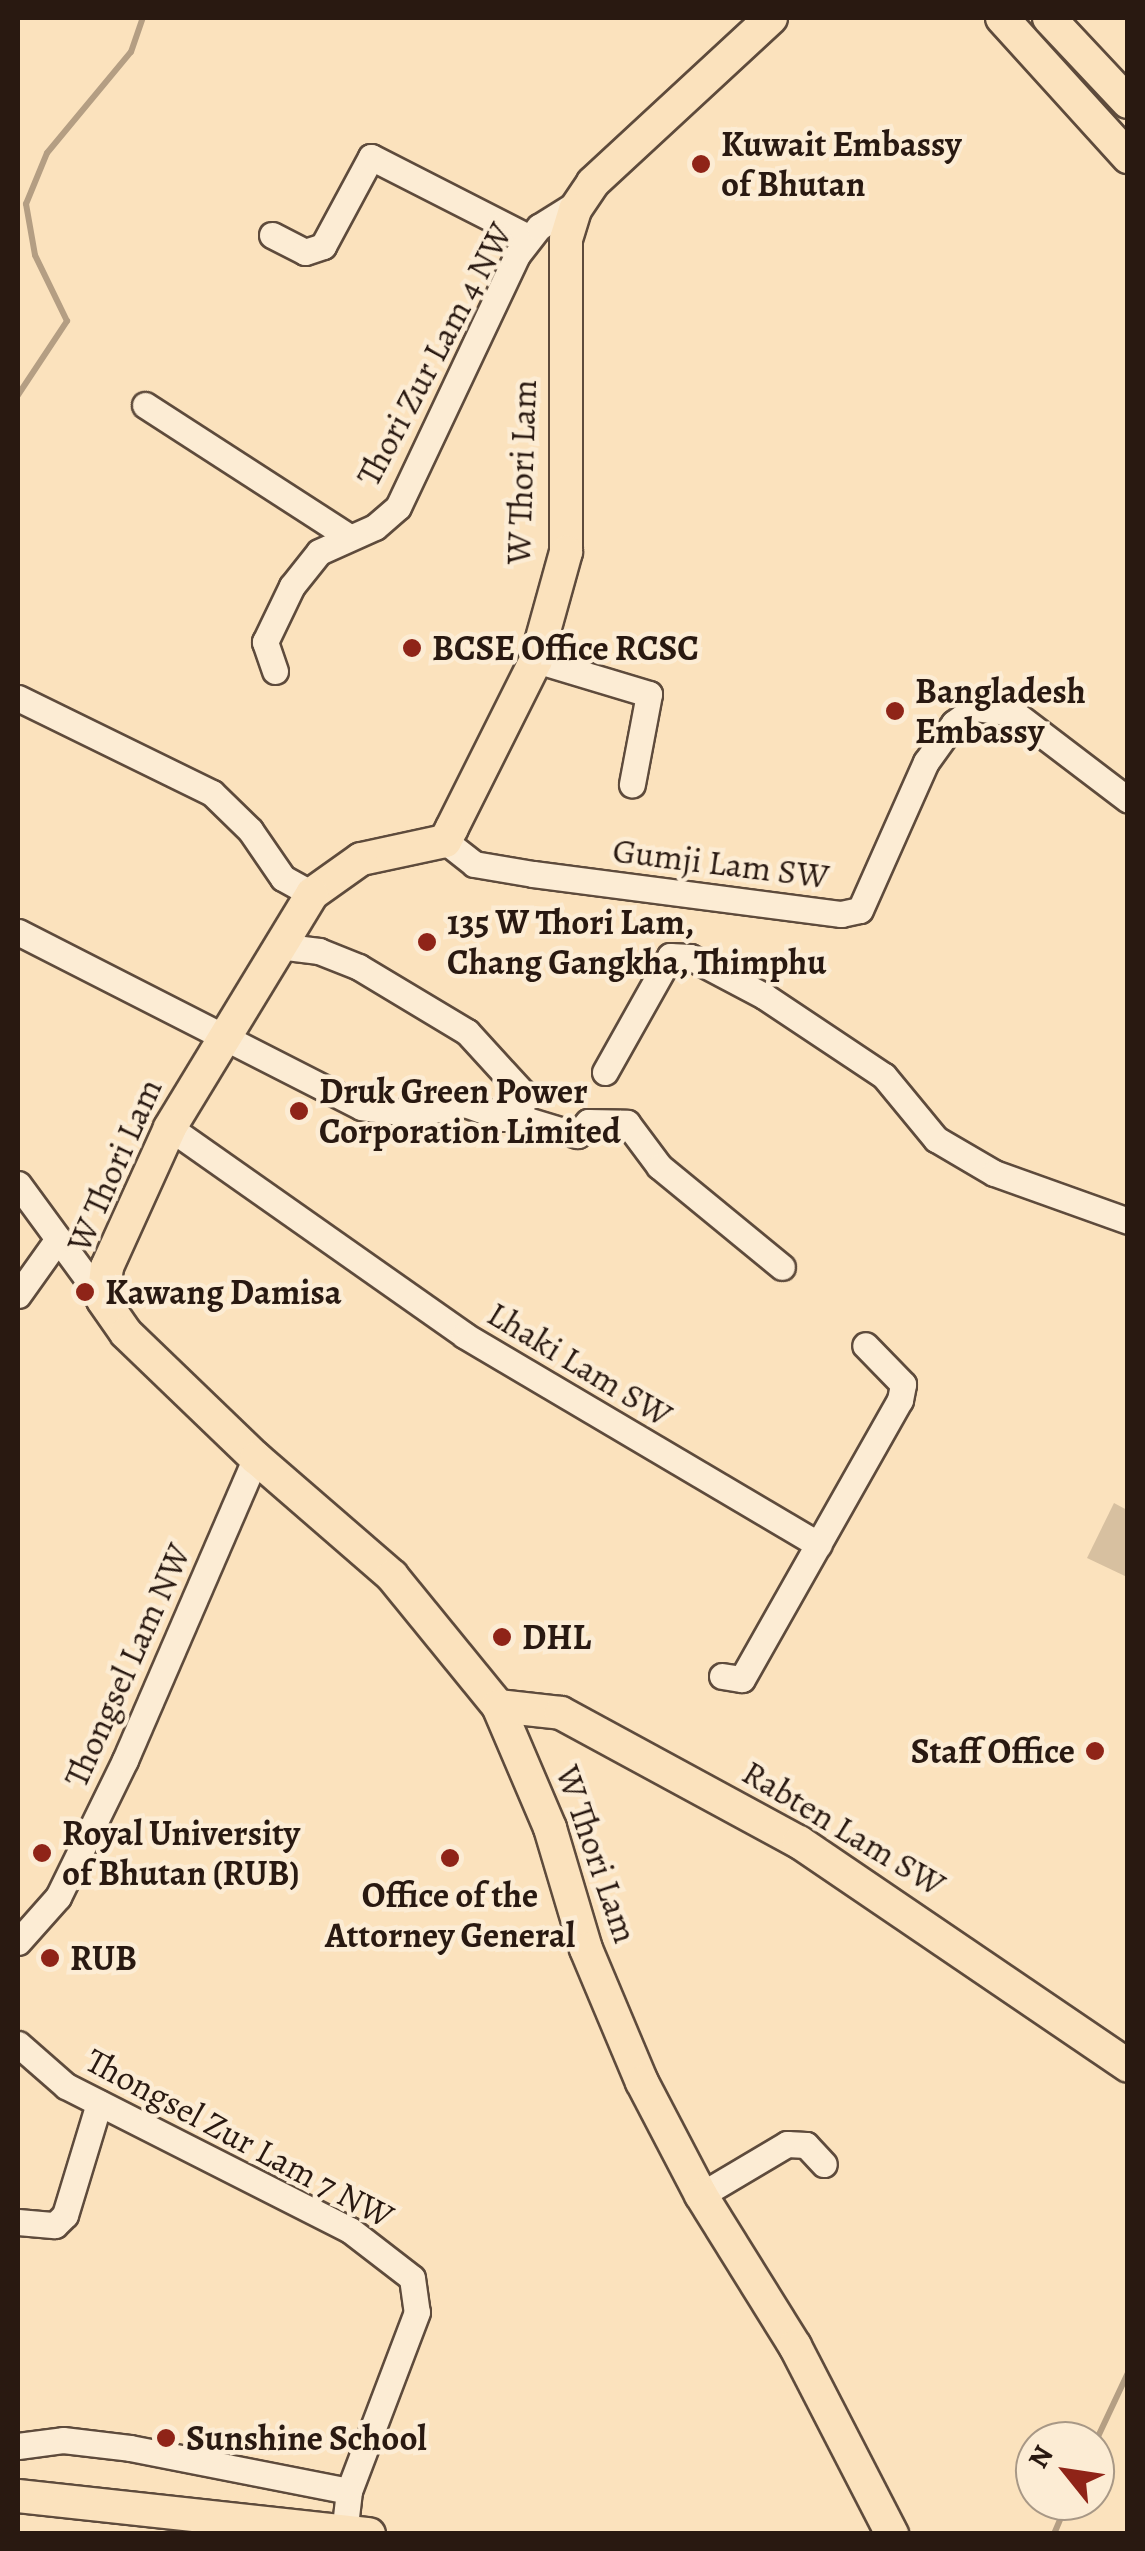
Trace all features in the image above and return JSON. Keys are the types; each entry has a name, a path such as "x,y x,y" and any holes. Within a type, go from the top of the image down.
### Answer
{"main road":[{"name":"W Thori Lam","path":"772,18 582,200 566,240 566,552 536,660 445,841 362,859 312,894 170,1128 108,1267 103,1300 126,1333 256,1458 392,1576 498,1706 550,1828 586,1948 642,2082 701,2195 794,2346 885,2526"},
{"path":"1002,18 1128,156"},
{"path":"1049,18 1128,102"},
{"name":"Rabten Lam SW","path":"498,1706 562,1713 800,1842 1128,2066"},
{"path":"18,2496 352,2531"}],"street":[{"path":"272,235 305,252 323,246 335,233 371,158 530,238"},
{"name":"Thori Zur Lam 4 NW","path":"275,671 266,642 274,616 318,552 346,534 374,527 398,507 493,303 530,238 582,200"},
{"name":"Thori Zur Lam 4 NW","path":"145,405 346,534"},
{"path":"536,660 649,694 632,784"},
{"path":"18,698 212,793 250,830 283,878 312,894"},
{"name":"Gumji Lam SW","path":"445,841 474,864 840,914 860,910 872,895 926,762 954,723 975,708 1014,713 1128,800"},
{"path":"18,932 362,1107 414,1114 465,1104 577,1134 588,1122 627,1124 659,1166 782,1267"},
{"path":"280,946 319,951 358,966 467,1032 522,1092 524,1108 517,1117"},
{"path":"605,1072 670,956 690,957 764,996 884,1076 936,1139 994,1173 1128,1221"},
{"name":"Lhaki Lam SW","path":"170,1128 464,1335 819,1545"},
{"path":"18,1184 103,1300"},
{"path":"18,1295 58,1240"},
{"path":"722,1676 742,1679 900,1400 903,1384 864,1345"},
{"name":"Thongsel Lam NW","path":"24,1933 126,1760 256,1458"},
{"name":"Thongsel Zur Lam 7 NW","path":"18,2044 66,2086 350,2230 412,2278 417,2312 349,2490 352,2531"},
{"path":"18,2222 55,2224 65,2215 99,2103"},
{"path":"701,2195 787,2144 806,2145 824,2164"},
{"path":"18,2446 64,2440 130,2448 349,2490"}],"shaded area":[{"path":"1114,1503 1127,1510 1127,1577 1087,1558"}],"waterway":[{"path":"18,395 67,321 35,255 26,204 47,153 131,52 143,18"},
{"path":"1105,2421 1128,2373"},
{"path":"1054,2534 1060,2521"}],"place":[{"name":"Kuwait Embassy of Bhutan","path":"701,164"},
{"name":"BCSE Office RCSC","path":"412,648"},
{"name":"Bangladesh Embassy","path":"895,711"},
{"name":"135 W Thori Lam, Chang Gangkha, Thimphu","path":"427,942"},
{"name":"Druk Green Power Corporation Limited","path":"299,1111"},
{"name":"Kawang Damisa","path":"85,1292"},
{"name":"DHL","path":"502,1637"},
{"name":"Staff Office","path":"1095,1751"},
{"name":"Royal University of Bhutan (RUB)","path":"42,1853"},
{"name":"Office of the Attorney General","path":"450,1858"},
{"name":"RUB","path":"50,1958"},
{"name":"Sunshine School","path":"166,2438"}]}
